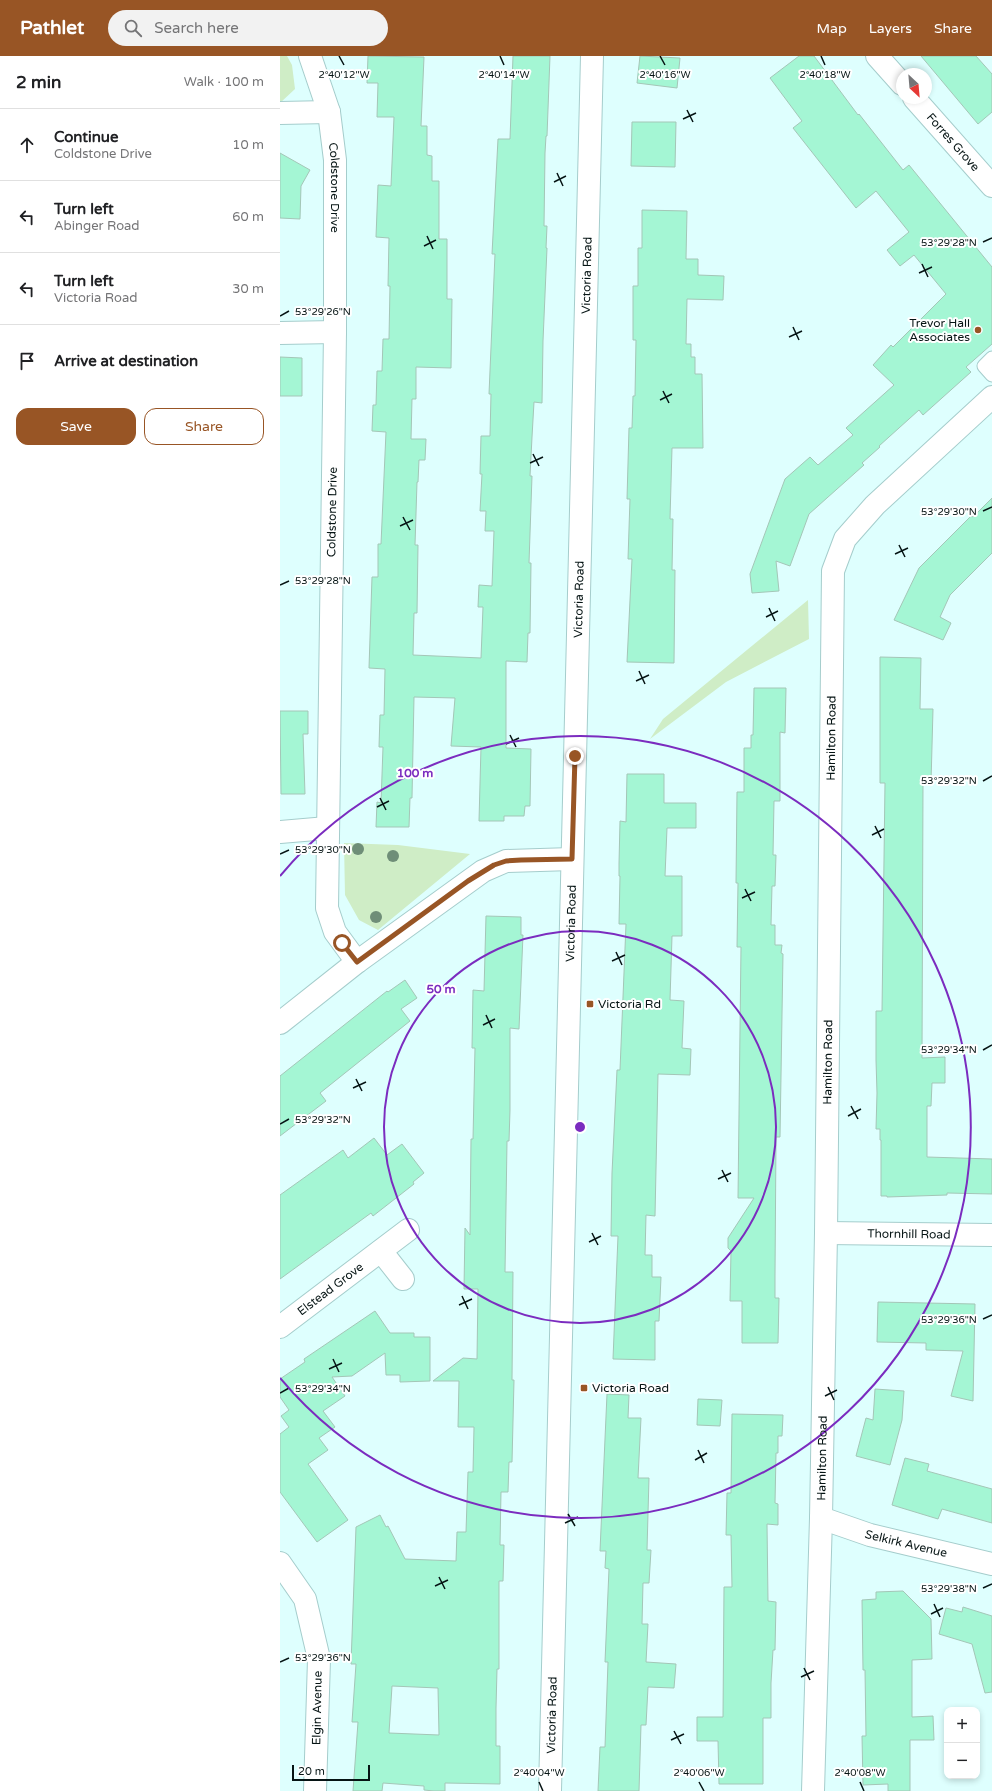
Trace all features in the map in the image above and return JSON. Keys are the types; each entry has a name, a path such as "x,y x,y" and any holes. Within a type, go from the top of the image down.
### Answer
{"street":[{"name":"Coldstone Drive","path":"310,56 329,112 335,160 335,332 327,908 335,932 357,962"},
{"name":"Victoria Road","path":"550,1791 592,56"},
{"path":"877,56 896,77"},
{"name":"Forres Grove","path":"919,104 992,186"},
{"path":"280,113 329,112"},
{"path":"280,333 335,332"},
{"name":"Hamilton Road","path":"813,1791 821,1518 826,1233 833,571 845,539 875,505 992,397"},
{"path":"280,832 327,828"},
{"path":"280,1023 357,962 468,881 494,865 506,861 572,859"},
{"name":"Elstead Grove","path":"280,1327 408,1230"},
{"name":"Thornhill Road","path":"826,1233 992,1235"},
{"path":"381,1251 403,1279"},
{"name":"Selkirk Avenue","path":"821,1518 870,1535 992,1564"},
{"name":"Elgin Avenue","path":"280,1563 305,1599 319,1659 315,1791"}],"lane":[{"path":"992,358 984,366 992,376"}],"green space":[{"path":"280,56 287,56 292,65 295,89 280,103"},
{"path":"808,600 809,639 726,682 650,739 663,719"},
{"path":"344,843 398,845 470,854 378,930 359,920 345,895"}],"building":[{"path":"368,56 424,57 421,126 427,126 427,155 432,156 432,181 439,181 439,239 447,239 447,299 452,299 451,368 416,367 416,399 412,399 411,439 426,439 425,460 419,460 417,482 415,545 418,545 417,613 414,613 413,655 481,658 483,607 478,607 479,585 492,586 494,531 485,531 486,511 480,511 482,474 480,474 481,436 490,436 491,394 489,394 495,254 492,254 498,139 510,139 513,56 550,56 545,153 544,226 547,226 547,248 542,403 534,402 530,476 532,476 529,563 531,563 530,633 528,633 527,662 506,661 506,748 531,749 530,806 525,806 524,816 504,816 504,821 479,821 481,747 451,746 455,698 414,697 412,798 410,798 409,827 376,827 377,802 381,803 383,747 379,747 380,715 384,715 385,669 369,668 372,577 378,577 378,544 381,544 386,432 372,431 373,405 376,405 377,371 382,371 383,339 389,339 390,286 388,286 389,238 376,237 378,185 391,186 394,117 377,117 378,83 367,83"},
{"path":"640,56 680,58 677,88 637,83"},
{"path":"799,56 814,56 858,115 859,114 903,170 909,165 992,267 992,344 966,367 971,372 923,415 919,410 862,463 864,465 809,514 790,566 776,561 779,591 752,593 750,574 785,479 810,457 818,465 853,435 846,428 894,385 873,365 891,345 893,347 946,294 914,255 900,266 887,250 909,232 876,191 856,208 793,128 802,121 770,78"},
{"path":"921,56 976,56 992,74 992,112 978,124"},
{"path":"632,122 676,122 675,167 631,166"},
{"path":"280,153 310,170 301,186 300,219 280,218"},
{"path":"642,210 687,211 686,259 698,259 698,275 724,276 723,300 687,299 686,344 691,344 691,357 695,357 695,374 702,374 703,448 672,448 670,519 673,519 672,570 675,570 674,663 627,662 632,559 628,559 630,499 627,499 629,428 632,428 633,396 635,396 636,340 633,340 633,286 638,286 638,248 642,248"},
{"path":"280,357 302,358 302,396 280,396"},
{"path":"992,498 992,553 950,595 940,617 951,623 943,640 894,620 919,568 971,516 973,517"},
{"path":"880,657 921,658 920,709 933,709 931,783 923,783 922,1058 945,1057 945,1083 932,1083 931,1106 927,1106 927,1157 992,1159 992,1194 947,1193 947,1195 881,1196 881,1140 880,1129 876,1129 876,1011 882,1011 885,783 880,783"},
{"path":"754,688 786,688 785,733 780,732 780,801 774,801 773,855 776,855 775,886 772,886 771,925 775,925 775,945 782,945 781,953 783,954 780,1137 776,1137 775,1298 779,1298 778,1343 742,1343 742,1301 730,1301 731,1251 728,1248 728,1238 754,1198 738,1198 741,947 737,947 738,883 736,883 737,792 744,792 744,748 751,748 751,735 753,735"},
{"path":"280,711 308,711 308,734 303,734 305,794 281,794"},
{"path":"627,774 664,774 664,803 696,803 696,828 667,828 665,876 682,876 682,936 672,936 670,1000 684,1001 682,1048 691,1049 690,1075 658,1074 655,1216 646,1215 645,1255 652,1255 652,1277 661,1277 659,1321 655,1321 655,1360 613,1359 618,1236 611,1236 612,1173 617,1070 620,1070 626,924 619,924 620,821 626,822"},
{"path":"486,916 521,917 521,935 523,935 519,1029 510,1028 510,1110 509,1141 507,1141 505,1272 513,1272 512,1380 514,1380 512,1462 509,1462 508,1492 501,1492 500,1545 504,1545 503,1581 499,1581 499,1669 497,1669 496,1708 496,1746 500,1746 500,1784 445,1783 445,1791 434,1791 424,1790 424,1786 383,1783 382,1791 353,1791 358,1722 352,1722 356,1664 351,1664 356,1527 380,1515 386,1527 388,1526 405,1559 456,1561 457,1532 466,1532 468,1472 473,1472 474,1427 458,1427 459,1381 433,1381 463,1358 477,1359 478,1289 464,1289 465,1228 470,1235 471,1139 473,1139 475,1048 472,1048 473,990 484,991","holes":["392,1686 438,1688 439,1735 389,1733"]},
{"path":"405,980 417,998 401,1009 410,1021 320,1093 326,1101 280,1136 280,1076 387,991 388,992"},
{"path":"374,1138 387,1155 402,1144 424,1173 413,1182 414,1184 373,1216 371,1213 280,1279 280,1195 343,1150 348,1158"},
{"path":"878,1302 975,1304 973,1401 951,1396 963,1351 926,1350 926,1343 877,1342"},
{"path":"375,1311 390,1333 414,1333 414,1337 430,1337 430,1381 400,1382 400,1375 386,1375 385,1353 352,1376 332,1377 345,1396 323,1411 335,1427 319,1438 328,1450 308,1464 348,1520 317,1542 280,1492 280,1434 289,1427 281,1416 289,1410 280,1397 280,1379 305,1362 304,1359"},
{"path":"875,1389 904,1391 902,1420 890,1465 856,1456 866,1418 873,1420"},
{"path":"607,1394 629,1395 628,1418 641,1418 638,1478 649,1478 647,1550 651,1550 649,1583 643,1583 642,1624 648,1624 646,1662 676,1664 674,1688 648,1687 646,1725 641,1725 639,1791 598,1791 600,1747 605,1747 608,1662 605,1662 609,1569 605,1568 606,1551 600,1551"},
{"path":"698,1399 722,1400 720,1426 697,1425"},
{"path":"732,1414 783,1415 782,1436 778,1436 778,1453 776,1453 775,1503 778,1504 778,1525 767,1524 768,1601 776,1602 775,1650 773,1650 771,1683 771,1718 763,1718 763,1784 719,1784 718,1741 697,1741 697,1717 723,1717 724,1587 732,1587 731,1535 726,1535 727,1493 731,1493"},
{"path":"905,1458 929,1464 927,1471 992,1489 992,1523 942,1509 938,1519 892,1505"},
{"path":"903,1591 931,1619 932,1659 912,1660 912,1717 933,1716 934,1740 910,1740 910,1791 888,1791 888,1784 863,1785 862,1736 866,1736 862,1600 876,1599 876,1592"},
{"path":"963,1607 992,1616 992,1692 985,1693 972,1644 939,1634 946,1608 962,1612"}],"place":[{"name":"Trevor Hall Associates","path":"978,330"},
{"name":"Victoria Rd","path":"590,1004"},
{"name":"Victoria Road","path":"584,1388"}],"route":[{"path":"342,943 357,962 468,881 494,865 506,861 572,859 575,756"}]}
